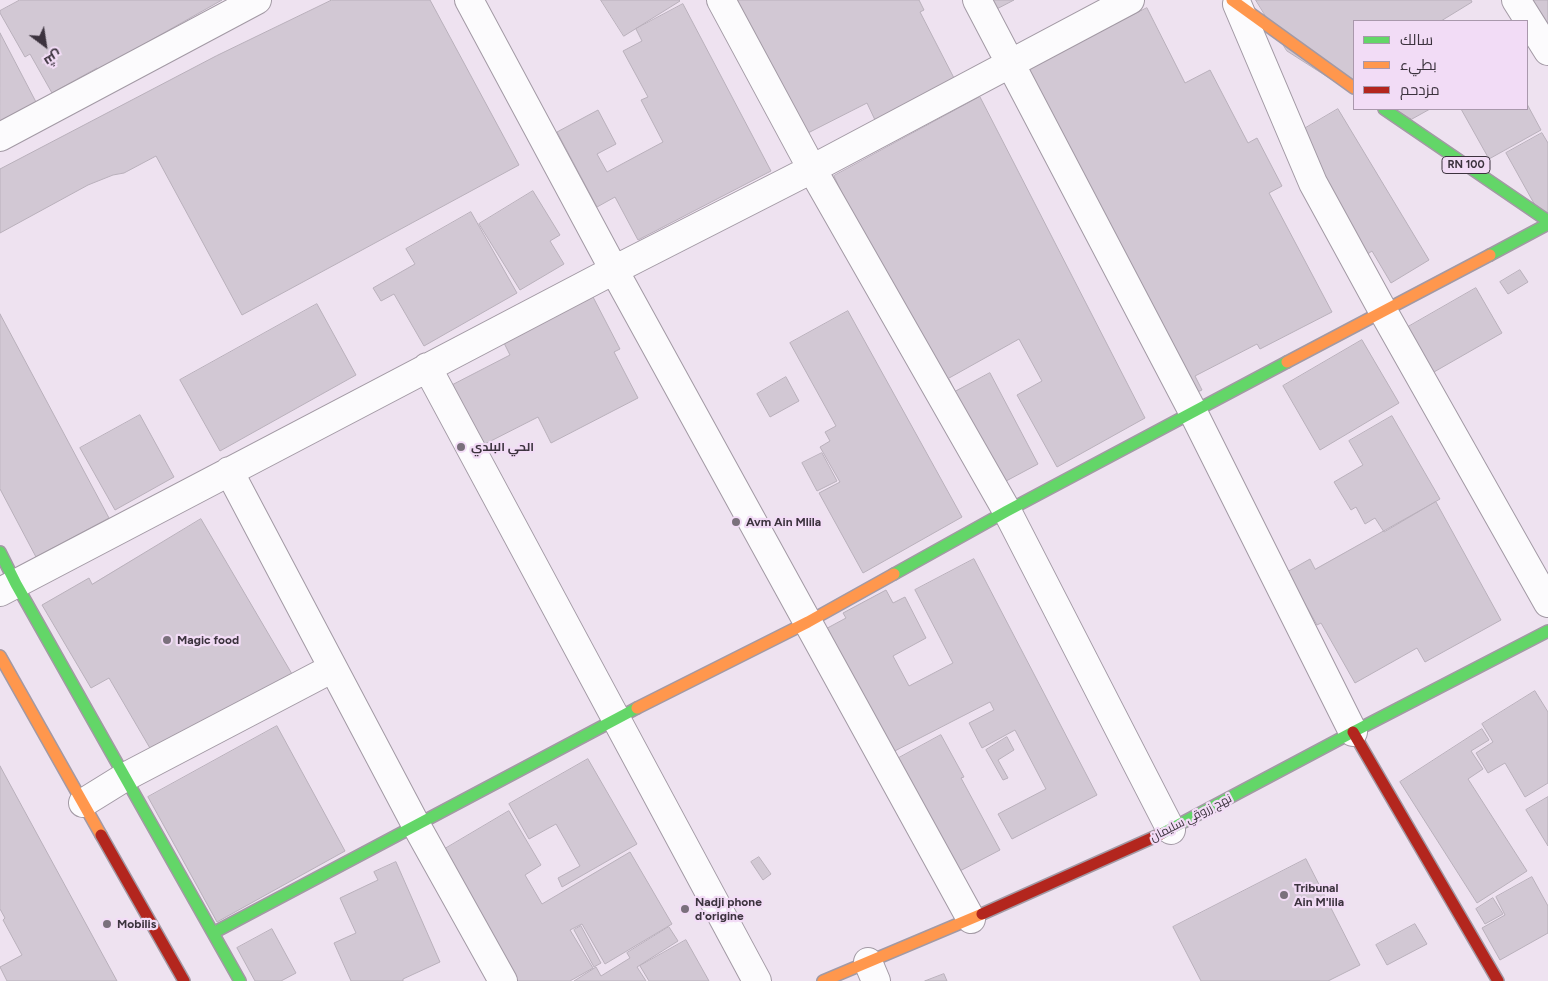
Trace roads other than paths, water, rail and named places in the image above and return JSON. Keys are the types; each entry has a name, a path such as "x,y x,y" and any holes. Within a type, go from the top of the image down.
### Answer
{"street":[{"path":"0,138 257,0"},
{"path":"469,0 614,270 971,919"},
{"path":"722,0 812,169 1007,511 1171,830"},
{"path":"976,0 1194,412 1353,732 1498,981"},
{"path":"8,588 427,367 812,169 1130,0"},
{"path":"1516,0 1548,51"},
{"path":"1235,2 1353,87"},
{"path":"1235,2 1314,183 1383,311 1548,603"},
{"name":"RN 100","path":"1385,110 1548,222"},
{"path":"213,933 616,719 808,622 1007,511 1548,222"},
{"path":"427,367 757,981"},
{"path":"230,471 416,825 503,981"},
{"path":"0,552 8,588 126,777 240,981"},
{"name":"نهج زروقي سليمان","path":"824,981 872,972 971,919 1171,830 1353,732 1548,631"},
{"path":"0,656 184,981"},
{"path":"83,803 126,777 333,668"}],"place":[{"name":"الحي البلدي","path":"461,447"},
{"name":"Avm Ain Mlila","path":"736,522"},
{"name":"Magic food","path":"167,640"},
{"name":"Tribunal Ain M'lila","path":"1284,895"},
{"name":"Nadji phone d'origine","path":"685,909"},
{"name":"Mobilis","path":"107,924"}]}
